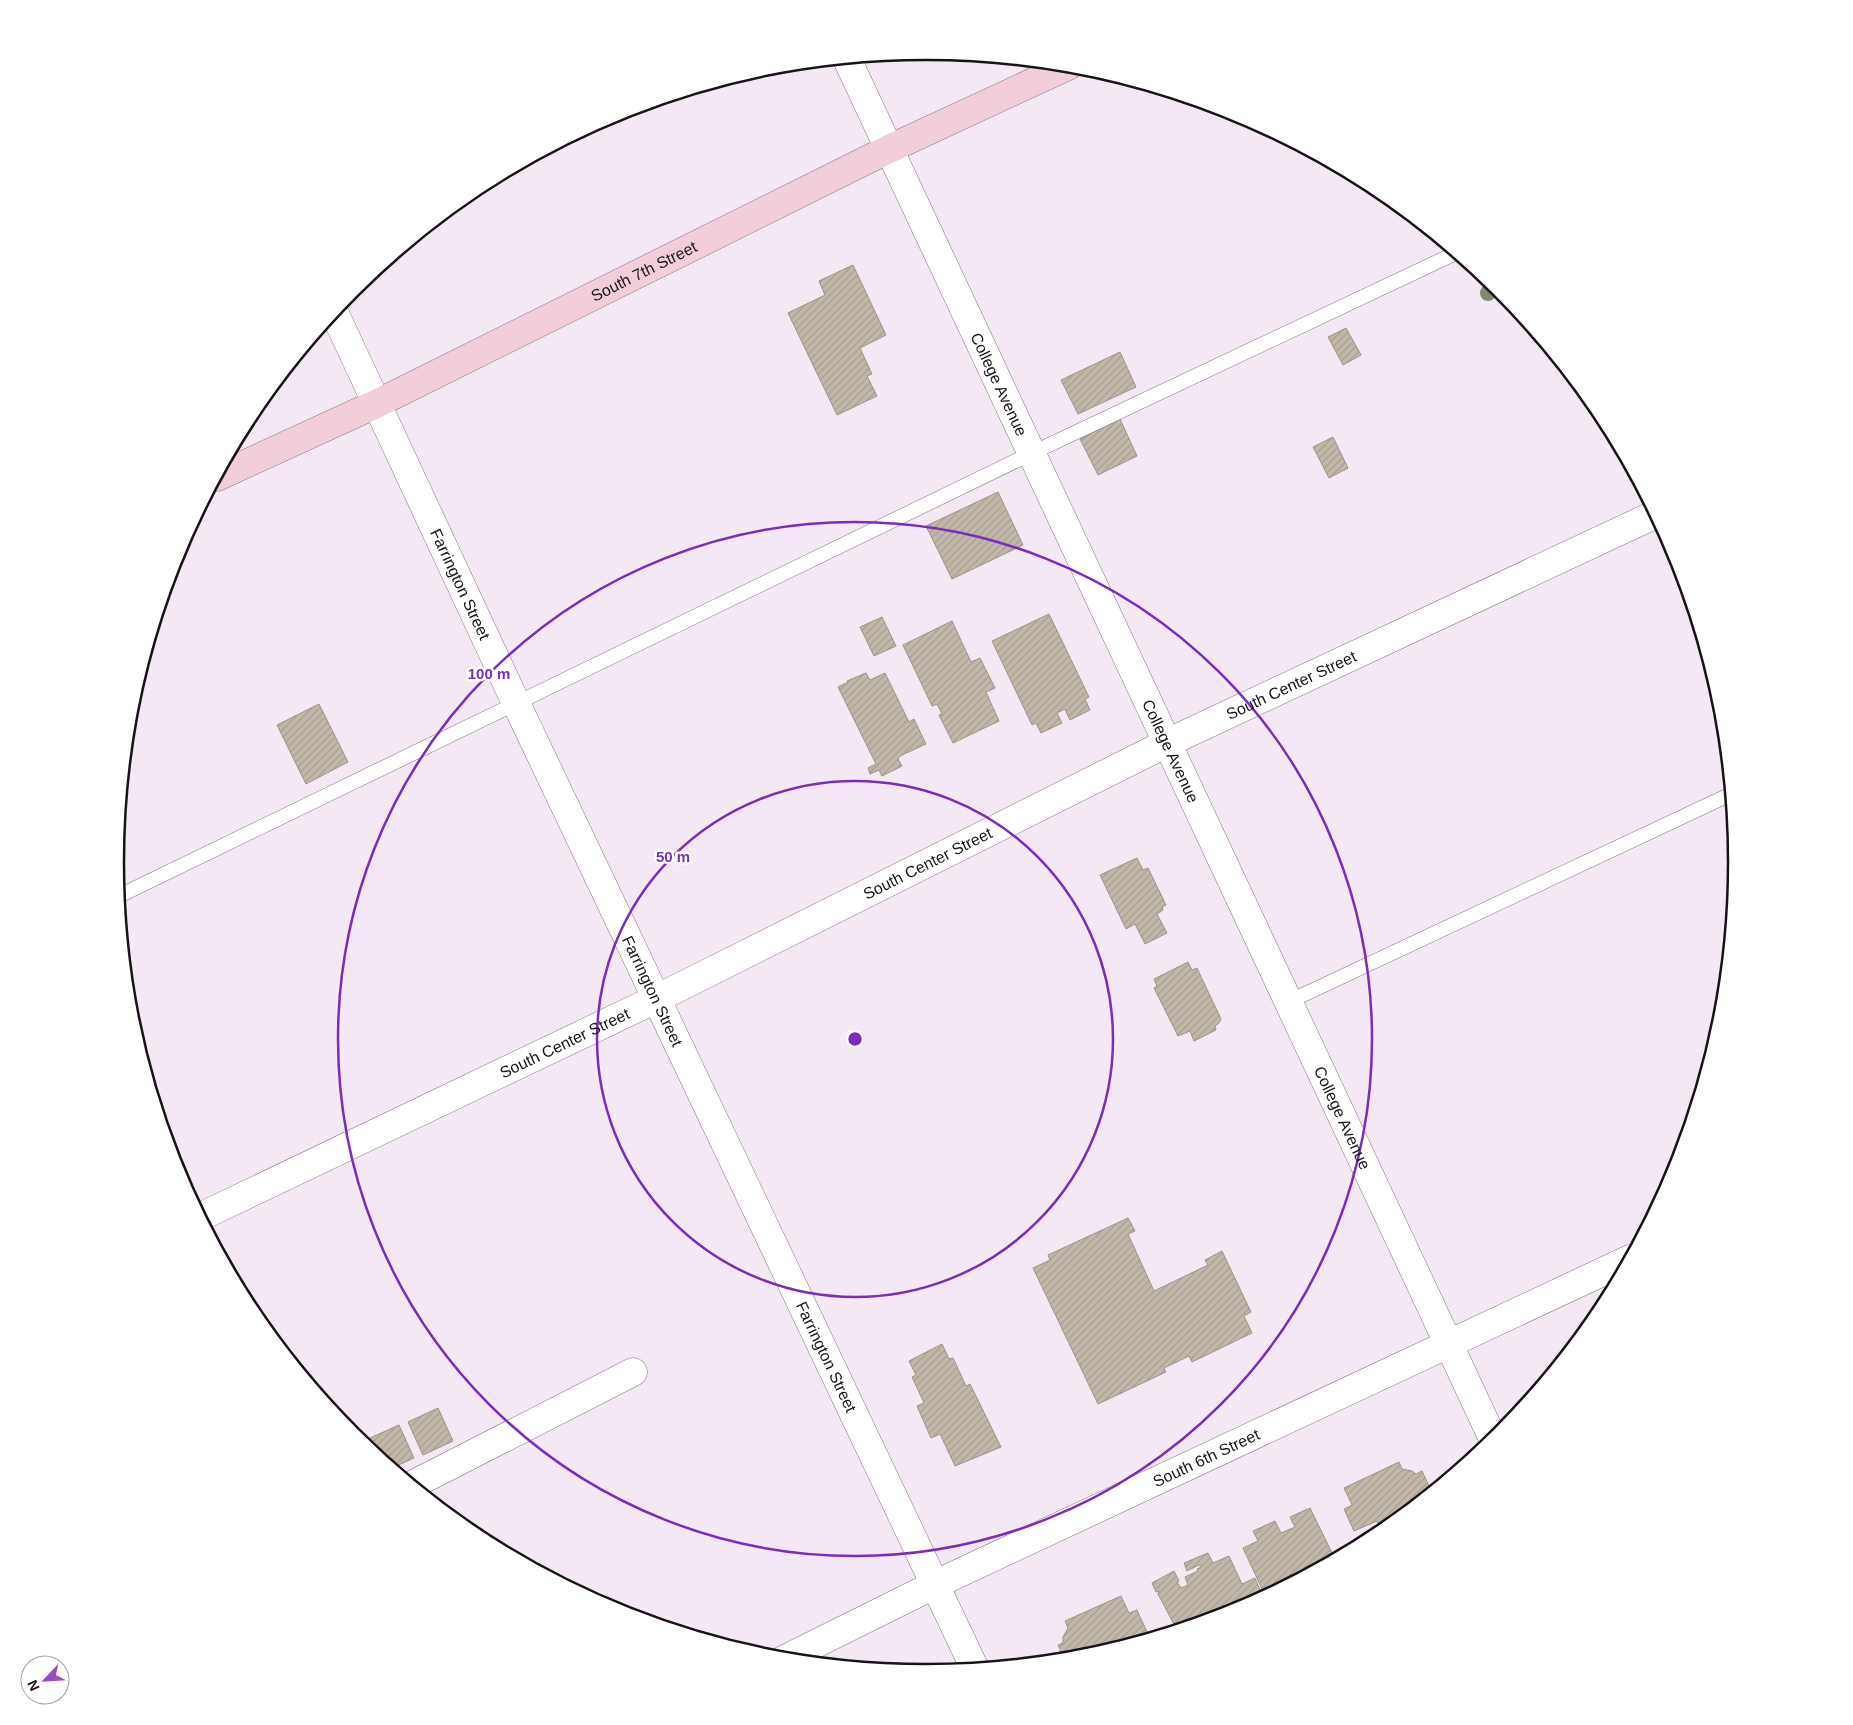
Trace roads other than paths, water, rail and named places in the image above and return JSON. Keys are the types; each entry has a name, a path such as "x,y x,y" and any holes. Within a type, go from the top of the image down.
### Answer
{"main road":[{"name":"South 7th Street","path":"226,473 376,404 889,149 1057,71"}],"street":[{"name":"College Avenue","path":"849,64 1490,1433"},
{"name":"Farrington Street","path":"337,318 516,703 972,1663"},
{"name":"South Center Street","path":"205,1213 656,999 1167,743 1650,517"},
{"name":"South 6th Street","path":"795,1654 936,1584 1621,1264"},
{"path":"417,1482 633,1372"}],"lane":[{"path":"125,893 1032,453 1451,255"},
{"path":"1288,1002 1726,796"}]}
